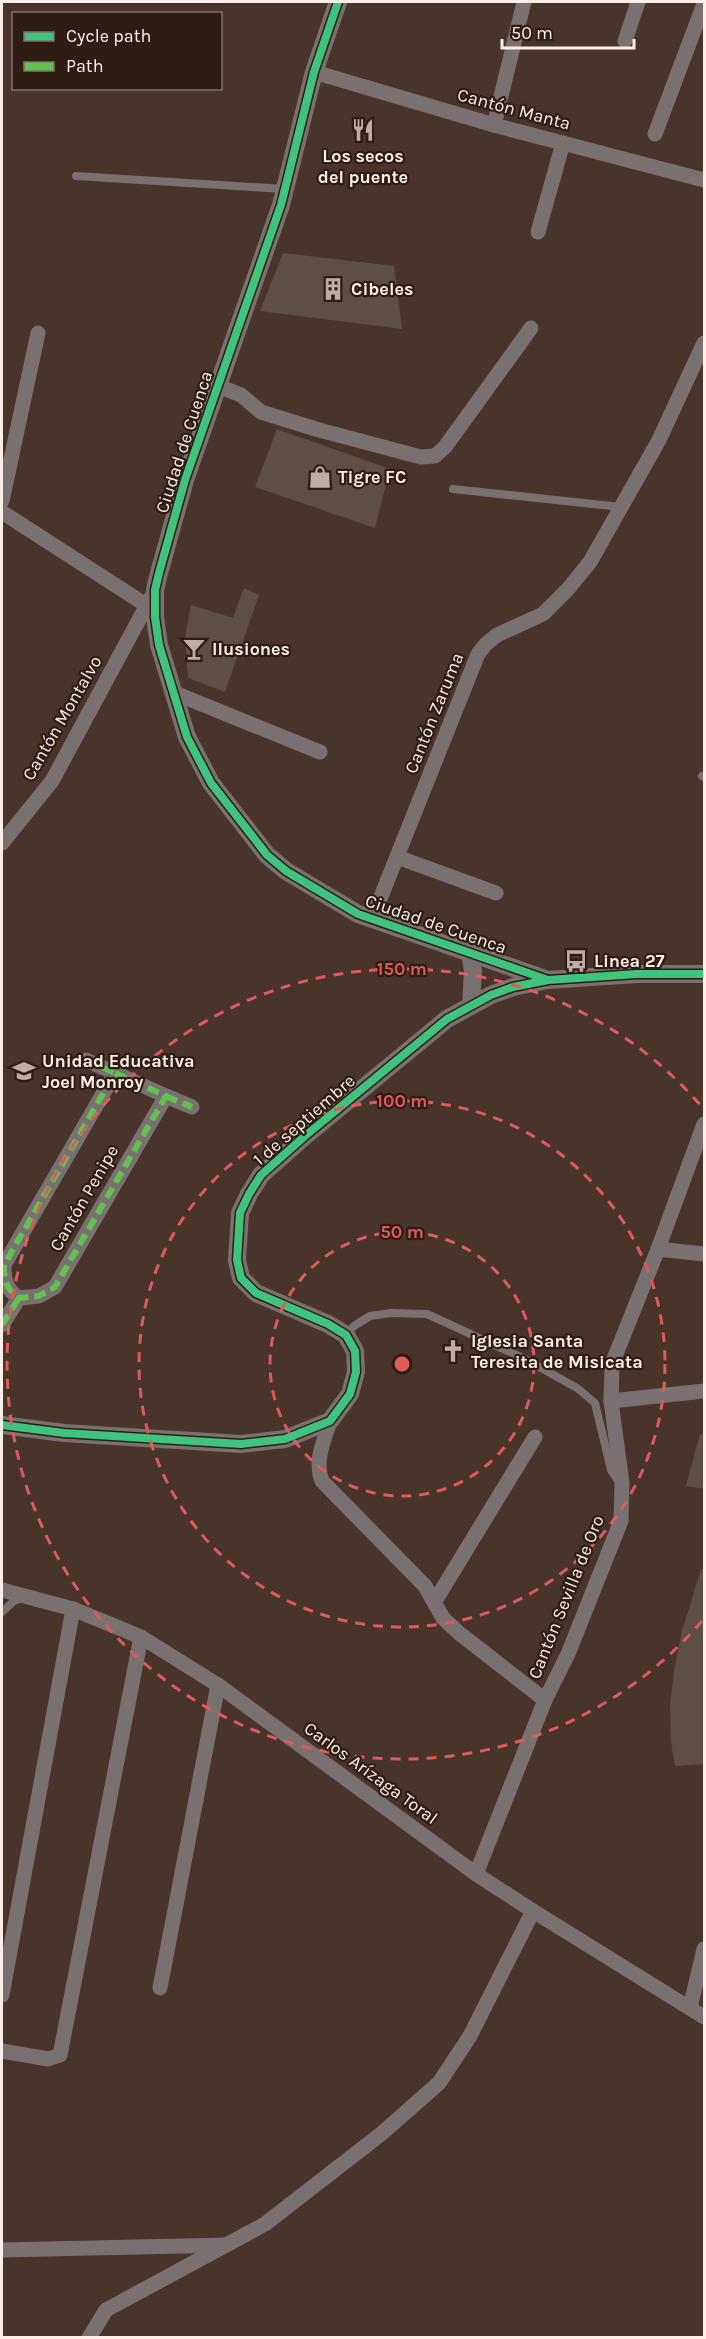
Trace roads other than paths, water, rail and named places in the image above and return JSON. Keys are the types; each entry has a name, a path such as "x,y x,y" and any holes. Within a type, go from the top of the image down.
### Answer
{"street":[{"name":"Ciudad de Cuenca","path":"338,2 314,72 286,189 185,480 151,598 159,645 186,737 211,783 267,855 286,871 358,914 548,980"},
{"path":"494,125 524,2"},
{"path":"625,41 638,2"},
{"path":"655,134 705,4"},
{"name":"Cantón Manta","path":"314,72 494,125 705,180"},
{"path":"538,232 563,143"},
{"path":"218,386 241,395 261,412 421,457 435,456 445,447 531,328"},
{"path":"2,454 35,329 2,501"},
{"name":"Cantón Zaruma","path":"372,919 478,654 497,635 543,614 590,562 659,440 705,343"},
{"path":"2,512 151,598"},
{"name":"Cantón Montalvo","path":"2,843 52,781 151,598"},
{"path":"172,692 320,752"},
{"path":"397,857 496,893"},
{"path":"470,952 473,971 471,1005"},
{"name":"1 de septiembre","path":"346,1335 328,1324 256,1293 241,1278 237,1260 240,1214 261,1175 447,1019 471,1005 513,987 548,980 637,974 705,974"},
{"path":"86,1060 192,1107"},
{"name":"Cantón Penipe","path":"115,1073 4,1265 4,1278 9,1291 19,1298 39,1296 55,1287 166,1096"},
{"name":"Cantón Sevilla de Oro","path":"476,1874 544,1700 568,1654 621,1521 622,1483 611,1401 612,1364 705,1124"},
{"path":"658,1249 705,1254"},
{"path":"2,1324 19,1298"},
{"path":"346,1335 355,1351 356,1372 350,1394 330,1421 319,1458 318,1470 322,1481 425,1586 443,1618 544,1700"},
{"path":"611,1401 705,1391"},
{"path":"2,1425 64,1433 241,1444 285,1439 330,1421"},
{"path":"435,1601 535,1437"},
{"name":"Carlos Arízaga Toral","path":"2,1590 73,1609 141,1637 218,1684 476,1874 705,2017"},
{"path":"2,1995 73,1609"},
{"path":"2,2050 48,2059 60,2055 141,1637"},
{"path":"160,1988 218,1684"},
{"path":"89,2337 106,2310 265,2224 381,2134 439,2082 470,2036 532,1911"},
{"path":"690,2008 705,1949"},
{"path":"2,2250 229,2245"}],"lane":[{"path":"76,176 286,189"},
{"path":"453,489 622,507"},
{"path":"346,1335 354,1326 370,1316 391,1313 427,1314 525,1359 585,1394 595,1403 611,1470 616,1479 622,1483"},
{"path":"2,1612 14,1601 24,1597"}],"place":[{"name":"Los secos del puente","path":"363,130"},
{"name":"Cibeles","path":"333,289"},
{"name":"Tigre FC","path":"320,477"},
{"name":"Ilusiones","path":"194,649"},
{"name":"Linea 27","path":"576,961"},
{"name":"Unidad Educativa Joel Monroy","path":"24,1071"},
{"name":"Iglesia Santa Teresita de Misicata","path":"453,1351"}]}
